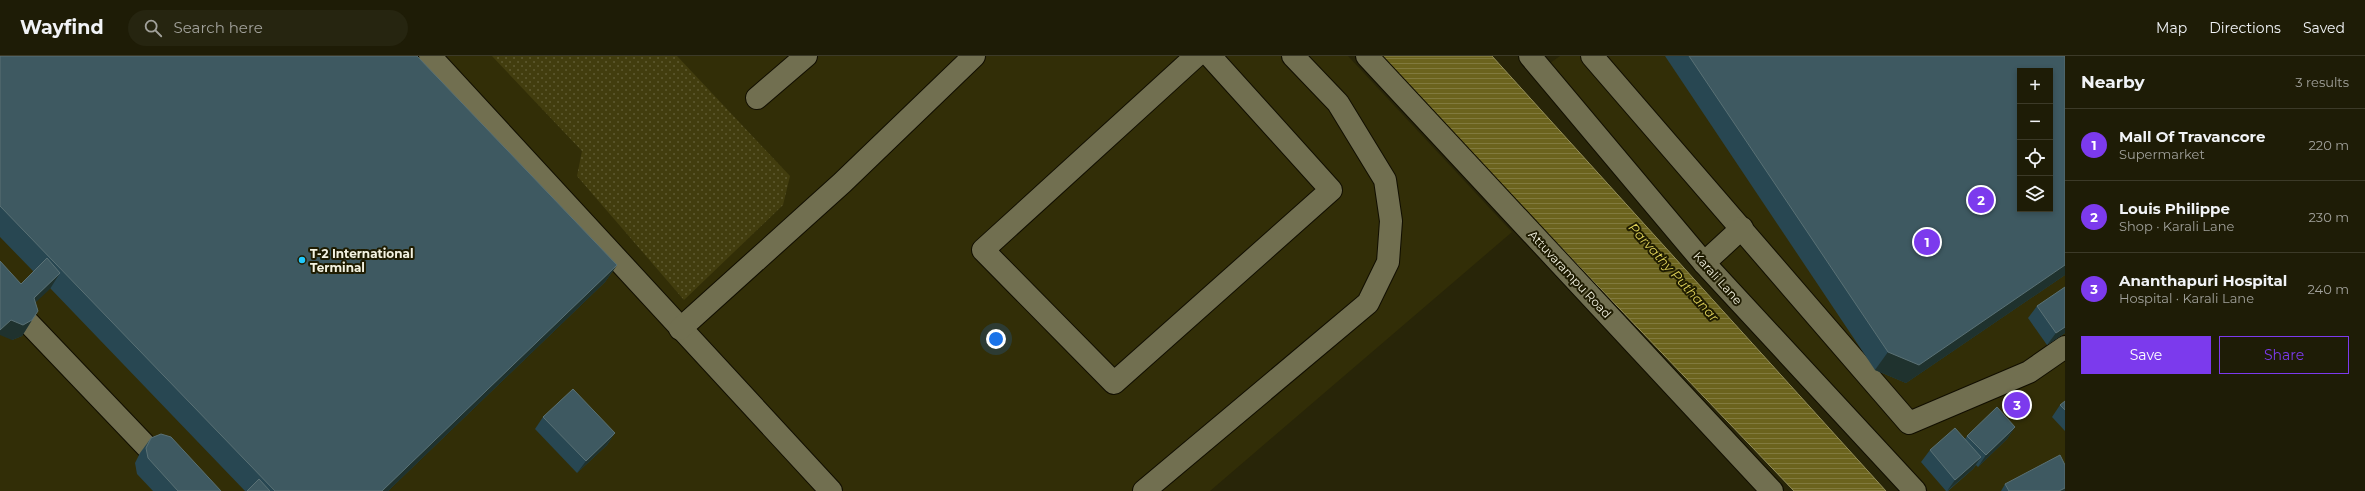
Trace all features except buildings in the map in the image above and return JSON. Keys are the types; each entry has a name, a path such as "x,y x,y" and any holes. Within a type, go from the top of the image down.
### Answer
{"street":[{"path":"430,56 680,329 831,491"},
{"path":"757,98 806,56"},
{"path":"680,329 842,183 974,56"},
{"path":"1196,56 983,250 1114,383 1331,190 1210,56"},
{"path":"1151,485 1368,303 1388,262 1391,220 1385,180 1338,103 1292,56"},
{"name":"Attuvarampu Road","path":"1367,56 1772,491"},
{"name":"Karali Lane","path":"1530,56 1704,263 1915,491"},
{"path":"1592,56 1742,228 1909,424 2029,372 2065,347"},
{"path":"1704,263 1742,228"},
{"path":"0,293 189,491"}],"shaded area":[{"path":"0,56 1348,56 1512,232 1210,491 0,491"},
{"path":"492,56 677,56 790,176 783,205 684,300 577,176 582,151"},
{"path":"1560,56 2065,56 2065,491 1928,491 1894,459 1546,66"}],"water":[{"name":"Parvathy Puthanar","path":"1378,56 1492,56 1886,491 1794,491"}],"place":[{"name":"Louis Philippe","path":"1981,200"},
{"name":"Mall Of Travancore","path":"1927,242"},
{"name":"T-2 International Terminal","path":"302,260"},
{"name":"Ananthapuri Hospital","path":"2017,405"}]}
